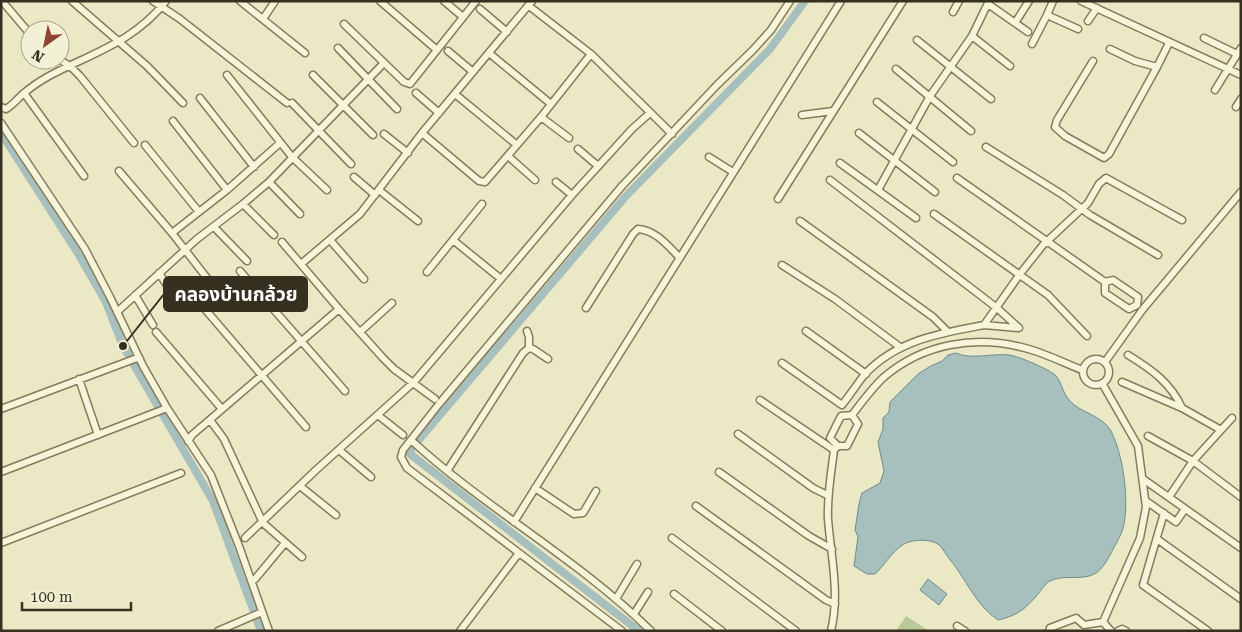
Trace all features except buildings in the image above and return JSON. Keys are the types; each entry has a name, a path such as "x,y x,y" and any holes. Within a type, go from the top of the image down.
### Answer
{"street":[{"path":"2,1 20,22"},
{"path":"72,1 147,66 182,103"},
{"path":"153,1 163,4 289,103 350,164"},
{"path":"240,1 305,53"},
{"path":"263,19 275,1"},
{"path":"380,1 437,50"},
{"path":"444,1 463,17"},
{"path":"344,24 407,84 413,82 476,1"},
{"path":"622,631 407,468 401,457 403,450 412,441 439,404 605,206 717,84 762,41 790,1"},
{"path":"514,522 840,1"},
{"path":"778,199 903,1"},
{"path":"952,12 958,1"},
{"path":"1015,23 1029,1"},
{"path":"1032,44 1053,1"},
{"path":"1081,1 1168,43 1241,75"},
{"path":"878,190 930,96 972,36 988,2 1028,32"},
{"path":"301,264 360,214 422,133 531,3 591,54 672,134"},
{"path":"134,143 70,66 120,42 144,25 163,4"},
{"path":"1088,21 1096,8"},
{"path":"480,9 507,32"},
{"path":"1047,15 1078,29"},
{"path":"972,36 1010,66"},
{"path":"1204,38 1237,54"},
{"path":"917,40 991,99"},
{"path":"1093,61 1057,120 1055,127 1065,136 1104,158 1109,154 1157,67 1168,43"},
{"path":"338,48 397,109"},
{"path":"1215,90 1241,48"},
{"path":"1110,49 1135,61 1157,67"},
{"path":"448,51 473,72"},
{"path":"489,53 551,104"},
{"path":"422,133 478,181 483,182 488,179 541,117 591,54"},
{"path":"117,312 186,249 269,182 380,66"},
{"path":"896,69 971,131"},
{"path":"1,107 6,109 48,77 62,70"},
{"path":"227,75 292,157 327,190"},
{"path":"314,75 373,135"},
{"path":"416,93 439,113"},
{"path":"24,94 84,176"},
{"path":"455,94 517,145"},
{"path":"200,98 254,166"},
{"path":"1236,107 1241,99"},
{"path":"877,102 953,162"},
{"path":"802,115 833,111"},
{"path":"245,538 414,382 572,195 650,113"},
{"path":"541,117 569,138"},
{"path":"173,121 227,190"},
{"path":"1,123 85,249 138,359 165,408 211,475 239,546 260,612 269,631"},
{"path":"859,133 935,192"},
{"path":"384,134 408,153"},
{"path":"172,233 227,190 280,143"},
{"path":"146,145 200,212"},
{"path":"986,147 1063,195 1082,210 1158,255"},
{"path":"578,149 598,166"},
{"path":"508,156 536,180"},
{"path":"709,157 733,172"},
{"path":"840,163 916,218"},
{"path":"119,171 186,249 210,282"},
{"path":"354,177 418,221"},
{"path":"957,178 1105,282 1113,280 1138,296 1140,307"},
{"path":"984,325 1046,241 1082,210 1099,184 1106,178 1182,220"},
{"path":"782,363 842,405 866,374 900,347 930,336 984,325 1019,328 997,308 830,180"},
{"path":"269,182 300,214"},
{"path":"556,182 572,195"},
{"path":"1105,362 1140,307 1241,192"},
{"path":"243,204 274,236"},
{"path":"427,272 482,204"},
{"path":"934,214 1048,295 1087,336"},
{"path":"800,221 933,317 948,332"},
{"path":"214,227 247,261"},
{"path":"586,308 638,229 648,231 657,236 680,258"},
{"path":"330,240 364,278"},
{"path":"453,240 501,279"},
{"path":"282,242 383,358 394,369 435,399"},
{"path":"782,265 835,299 900,347"},
{"path":"240,272 345,390"},
{"path":"159,273 180,305"},
{"path":"1105,282 1105,293 1129,309 1140,307"},
{"path":"135,295 155,329 222,410"},
{"path":"198,301 306,427"},
{"path":"360,332 392,303"},
{"path":"188,441 301,340 339,309"},
{"path":"527,331 529,348"},
{"path":"806,331 866,374"},
{"path":"831,631 836,585 828,495 836,448 830,438 842,416 852,415 869,392 884,377 900,366 940,347 965,342 988,341 1027,348 1082,370"},
{"path":"447,471 523,353 529,348"},
{"path":"529,348 548,360"},
{"path":"1128,355 1152,370 1167,383 1177,396 1182,408"},
{"path":"1,410 78,379 138,359"},
{"path":"1098,359 1105,362 1109,373 1102,384 1094,385 1086,382 1082,370 1089,360 1098,359"},
{"path":"78,379 98,435"},
{"path":"1122,382 1182,408 1221,430"},
{"path":"1049,631 1050,628 1076,618 1083,628 1103,622 1140,538 1146,501 1138,446 1102,384"},
{"path":"760,400 836,448 847,446 858,424 852,415"},
{"path":"1,472 165,408"},
{"path":"379,416 403,435"},
{"path":"1169,497 1193,461 1232,418"},
{"path":"210,420 224,439 262,523 302,558"},
{"path":"738,434 813,488 828,495"},
{"path":"1148,436 1193,461 1241,497"},
{"path":"412,441 447,471 562,557 634,614 651,631"},
{"path":"339,450 371,476"},
{"path":"719,472 809,536 832,549"},
{"path":"1,544 181,473"},
{"path":"1143,479 1241,548"},
{"path":"300,486 336,515"},
{"path":"535,488 578,515 583,513 596,491"},
{"path":"1146,501 1176,522 1185,509"},
{"path":"696,506 826,600 835,604"},
{"path":"1164,513 1143,585 1208,631"},
{"path":"672,538 796,631"},
{"path":"1157,539 1241,599"},
{"path":"255,579 285,543"},
{"path":"460,631 519,553"},
{"path":"616,600 638,564"},
{"path":"634,614 648,592"},
{"path":"674,594 722,631"},
{"path":"218,631 260,612"},
{"path":"1103,622 1111,631"},
{"path":"957,626 965,631"},
{"path":"1118,631 1122,628 1126,631"}],"green space":[{"path":"906,616 929,631 896,631"}],"water":[{"path":"956,353 968,356 1013,356 1054,374 1069,400 1102,421 1111,431 1119,452 1124,476 1126,501 1123,528 1102,567 1091,576 1060,578 1048,582 1021,611 998,620 983,607 942,548 935,542 917,540 904,544 896,550 875,574 867,574 854,566 858,537 855,530 862,493 880,483 884,471 878,442 883,429 883,418 889,412 890,402 918,374 942,361 948,355"},
{"path":"928,579 947,594 939,605 920,590"}],"waterway":[{"path":"639,631 410,454 411,449 626,196 770,49 805,1"},
{"path":"1,133 76,250 106,302 123,346 213,501 261,631"}],"place":[{"name":"คลองบ้านกล้วย","path":"123,346"}]}
